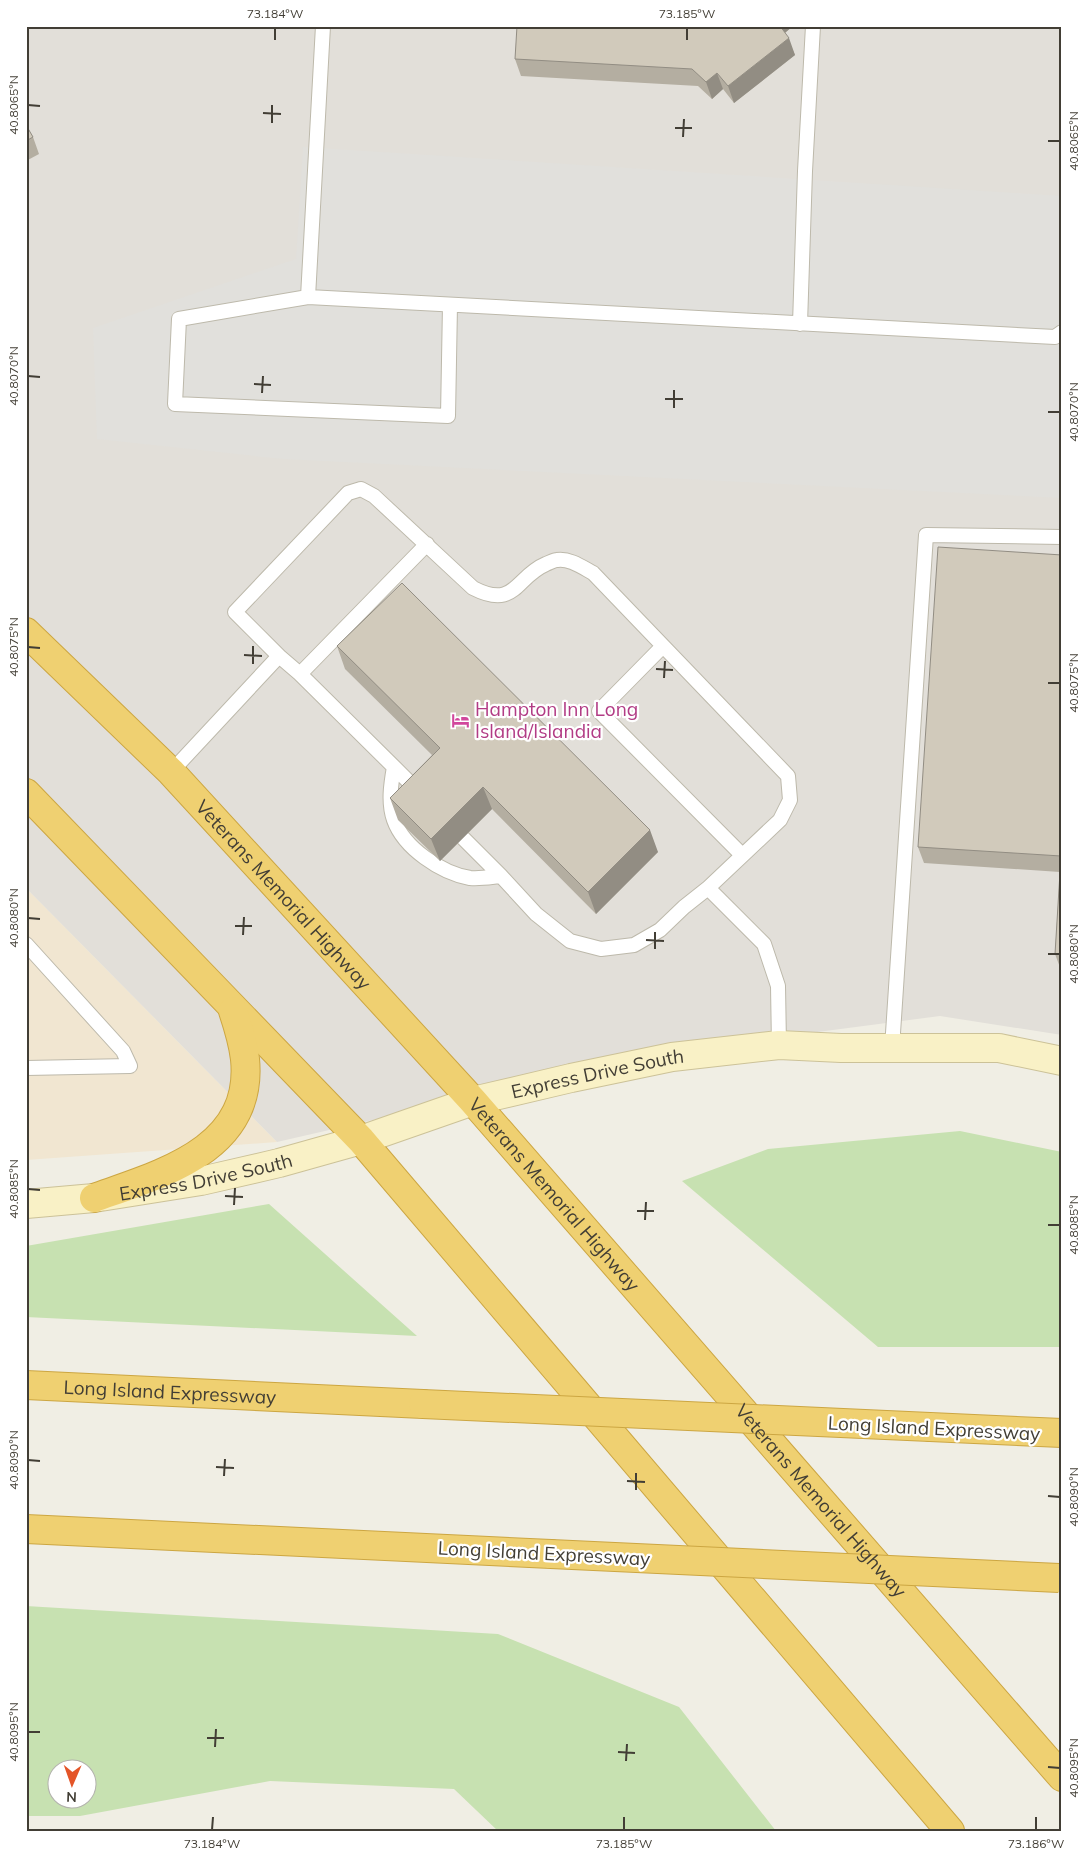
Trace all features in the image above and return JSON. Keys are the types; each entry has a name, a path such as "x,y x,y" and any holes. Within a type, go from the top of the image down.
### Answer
{"highway":[{"name":"Veterans Memorial Highway","path":"26,632 171,772 473,1102 1062,1777"},
{"path":"26,793 361,1140 950,1831"},
{"path":"94,1198 161,1174 193,1158 216,1140 234,1117 244,1091 245,1060 232,1007"},
{"name":"Long Island Expressway","path":"26,1385 1062,1433"},
{"name":"Long Island Expressway","path":"26,1529 1060,1578"}],"main road":[{"name":"Express Drive South","path":"26,1204 94,1198 201,1181 279,1163 361,1140 473,1102 571,1078 672,1057 779,1045 841,1048 999,1048 1062,1060"}],"lane":[{"path":"308,297 323,26"},
{"path":"800,324 805,171 813,26"},
{"path":"450,305 448,416 175,404 179,319 308,297 1056,337 1062,332"},
{"path":"422,796 235,612 348,493 361,489 374,496 473,588 486,594 502,596 518,588 536,568 557,560 576,564 592,573 788,776 790,800 780,820 660,930 634,945 601,949 570,941 536,914 463,838"},
{"path":"892,1048 926,534 1062,537"},
{"path":"300,674 427,544"},
{"path":"663,646 599,711 742,855"},
{"path":"171,772 279,656"},
{"path":"394,767 390,792 394,820 411,847 440,868 463,876 471,878 501,876"},
{"path":"708,888 764,944 778,986 779,1045"},
{"path":"26,944 123,1051 130,1066 26,1068"}],"shaded area":[{"path":"26,26 1062,26 1062,1035 940,1016 673,1051 277,1142 26,888"},
{"path":"303,147 1062,196 1062,498 283,459 97,439 93,328 296,259"},
{"path":"26,888 277,1142 26,1160"}],"green space":[{"path":"960,1131 1062,1152 1062,1347 878,1347 682,1181 768,1149"},
{"path":"269,1204 417,1336 26,1317 26,1246"},
{"path":"26,1606 498,1634 679,1707 776,1831 498,1831 454,1789 270,1781 80,1816 26,1816"}],"building":[{"path":"517,26 780,26 789,38 728,86 717,73 706,82 692,69 515,59"},
{"path":"26,125 33,137 26,141"},
{"path":"938,547 1062,555 1062,954 1055,954 1061,856 918,847"},
{"name":"Hampton Inn Long Island/Islandia","path":"402,583 650,830 588,892 483,787 431,839 390,798 440,748 337,646"}],"place":[{"name":"Hampton Inn Long Island/Islandia","path":"461,720"}]}
